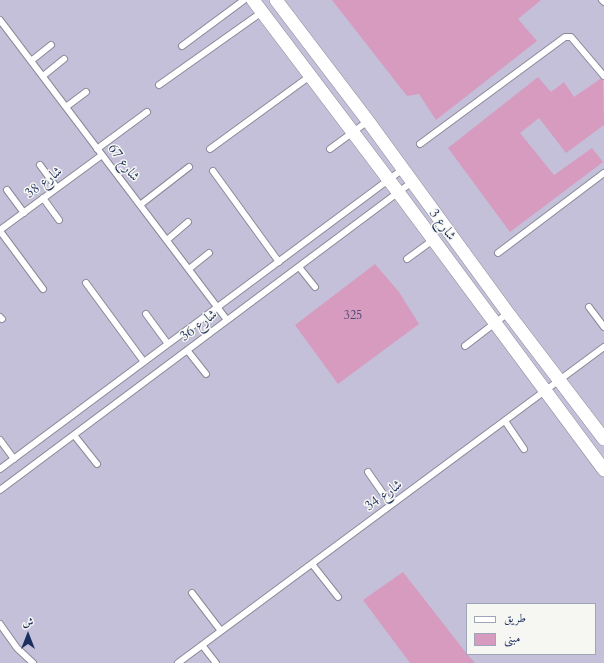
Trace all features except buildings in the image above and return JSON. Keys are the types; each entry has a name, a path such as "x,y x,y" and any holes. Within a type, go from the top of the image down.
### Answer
{"street":[{"name":"شارع 3","path":"253,0 398,192 604,470"},
{"name":"شارع 3","path":"276,0 368,121 508,312 604,439"}],"lane":[{"path":"182,46 244,0"},
{"path":"159,85 262,12"},
{"name":"شارع 67","path":"0,20 227,320"},
{"path":"420,144 565,37 571,38 604,76"},
{"path":"31,61 51,45"},
{"path":"43,76 64,59"},
{"path":"210,149 310,76"},
{"path":"66,107 86,92"},
{"path":"98,148 147,112"},
{"path":"330,149 368,121"},
{"name":"شارع 38","path":"0,230 102,155"},
{"path":"40,165 57,188"},
{"path":"140,205 189,166"},
{"name":"شارع 36","path":"0,469 403,169"},
{"path":"213,171 279,262"},
{"path":"498,253 604,173"},
{"name":"شارع 36","path":"0,490 412,182"},
{"path":"7,190 24,213"},
{"path":"43,198 59,220"},
{"path":"167,240 188,222"},
{"path":"0,230 43,289"},
{"path":"407,259 433,240"},
{"path":"188,269 209,253"},
{"path":"299,266 315,287"},
{"path":"86,283 144,362"},
{"path":"589,307 604,327"},
{"path":"465,346 508,312"},
{"path":"146,314 168,344"},
{"name":"شارع 34","path":"178,663 545,392 604,346"},
{"path":"187,350 206,374"},
{"path":"504,421 524,448"},
{"path":"74,435 97,464"},
{"path":"0,440 14,459"},
{"path":"368,472 391,505"},
{"path":"312,564 338,597"},
{"path":"192,593 221,631"},
{"path":"0,624 18,648 33,663"},
{"path":"202,645 216,663"}],"shaded area":[{"path":"0,0 604,0 604,663 0,663"}]}
